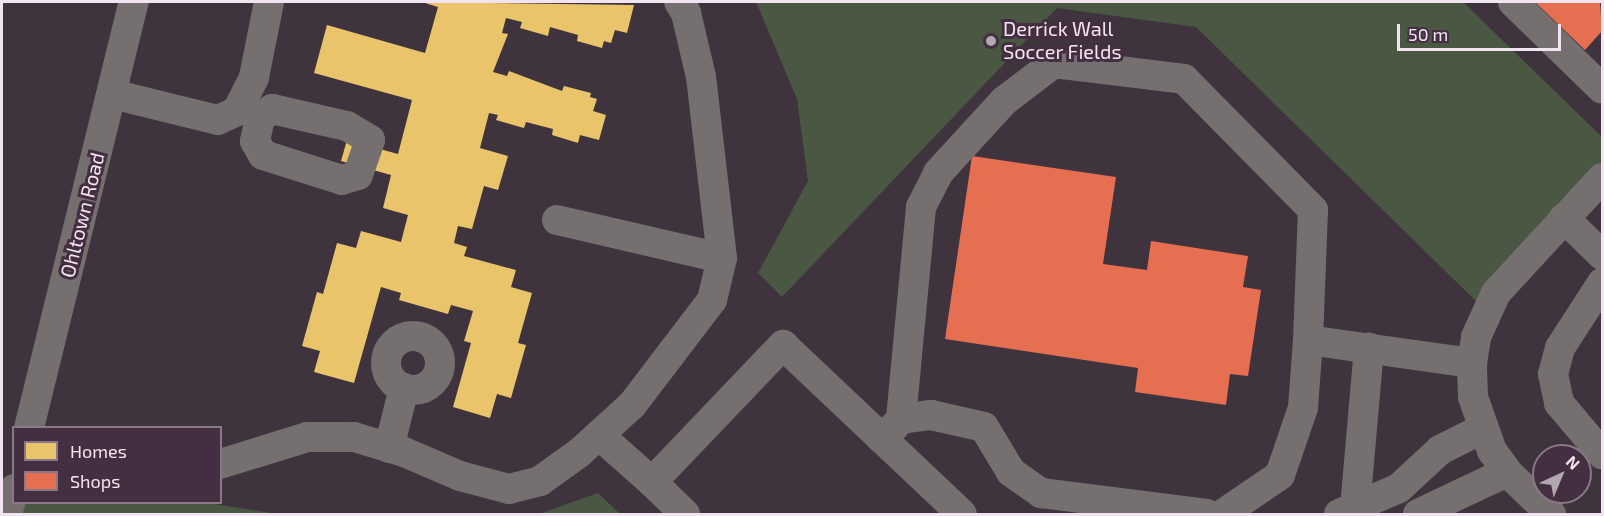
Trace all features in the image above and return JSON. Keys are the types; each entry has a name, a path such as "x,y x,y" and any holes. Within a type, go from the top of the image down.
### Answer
{"street":[{"name":"Ohltown Road","path":"29,426 134,2"},
{"path":"112,94 218,120 249,114 269,2"},
{"path":"222,463 307,437 354,437 460,476 509,489 540,481 599,435 639,396 712,300 722,258 701,77 686,13 679,2"},
{"path":"1513,2 1602,89"},
{"path":"892,429 921,207 938,173 1004,101 1054,63 1184,80 1313,210 1308,340 1302,408 1280,475 1223,514"},
{"path":"1551,514 1507,472 1482,429 1473,397 1472,363 1476,337 1496,293 1602,178"},
{"path":"1564,218 1602,255"},
{"path":"557,220 722,258"},
{"path":"1602,283 1560,348 1553,374 1558,403 1602,454"},
{"path":"1308,340 1472,363"},
{"path":"652,482 783,345 892,429 962,514"},
{"path":"1347,511 1369,348"},
{"path":"389,448 404,388"},
{"path":"892,429 931,415 984,427 1011,472 1041,493 1207,514"},
{"path":"1347,511 1399,488 1440,450 1482,429"},
{"path":"599,435 685,514"},
{"path":"1418,514 1474,502 1507,472"},
{"path":"7,514 12,496"}],"green space":[{"path":"756,2 1463,2 1602,137 1602,178 1486,311 1196,27 1057,8 782,297 758,273 808,181 797,99"},
{"path":"598,493 620,514 539,514"},
{"path":"13,504 214,504 279,514 7,514"}],"building: Homes":[{"path":"422,2 634,5 627,33 615,30 611,43 604,41 602,48 577,41 578,35 550,27 548,36 520,28 522,22 506,18 502,33 508,34 493,72 507,76 509,71 562,91 564,86 591,93 590,97 597,99 593,111 606,115 599,140 580,135 578,143 552,135 553,129 526,122 524,128 496,120 498,115 489,113 480,148 508,156 498,190 484,186 472,229 458,226 454,243 467,247 464,256 516,270 511,287 532,293 518,343 526,345 511,398 497,394 490,418 453,407 471,343 464,341 473,311 451,305 448,314 399,300 401,293 381,287 354,383 314,372 320,351 302,346 317,292 323,294 337,243 356,248 361,231 401,242 408,215 383,208 391,175 341,161 347,140 398,154 412,100 314,73 327,25 425,53 438,7"}],"building: Shops":[{"path":"1535,2 1600,2 1602,31 1585,50"},
{"path":"972,156 1116,177 1103,264 1147,270 1151,241 1248,256 1243,287 1261,290 1248,376 1230,374 1226,405 1135,392 1138,368 945,339"}],"place":[{"name":"Derrick Wall Soccer Fields","path":"991,41"}]}
